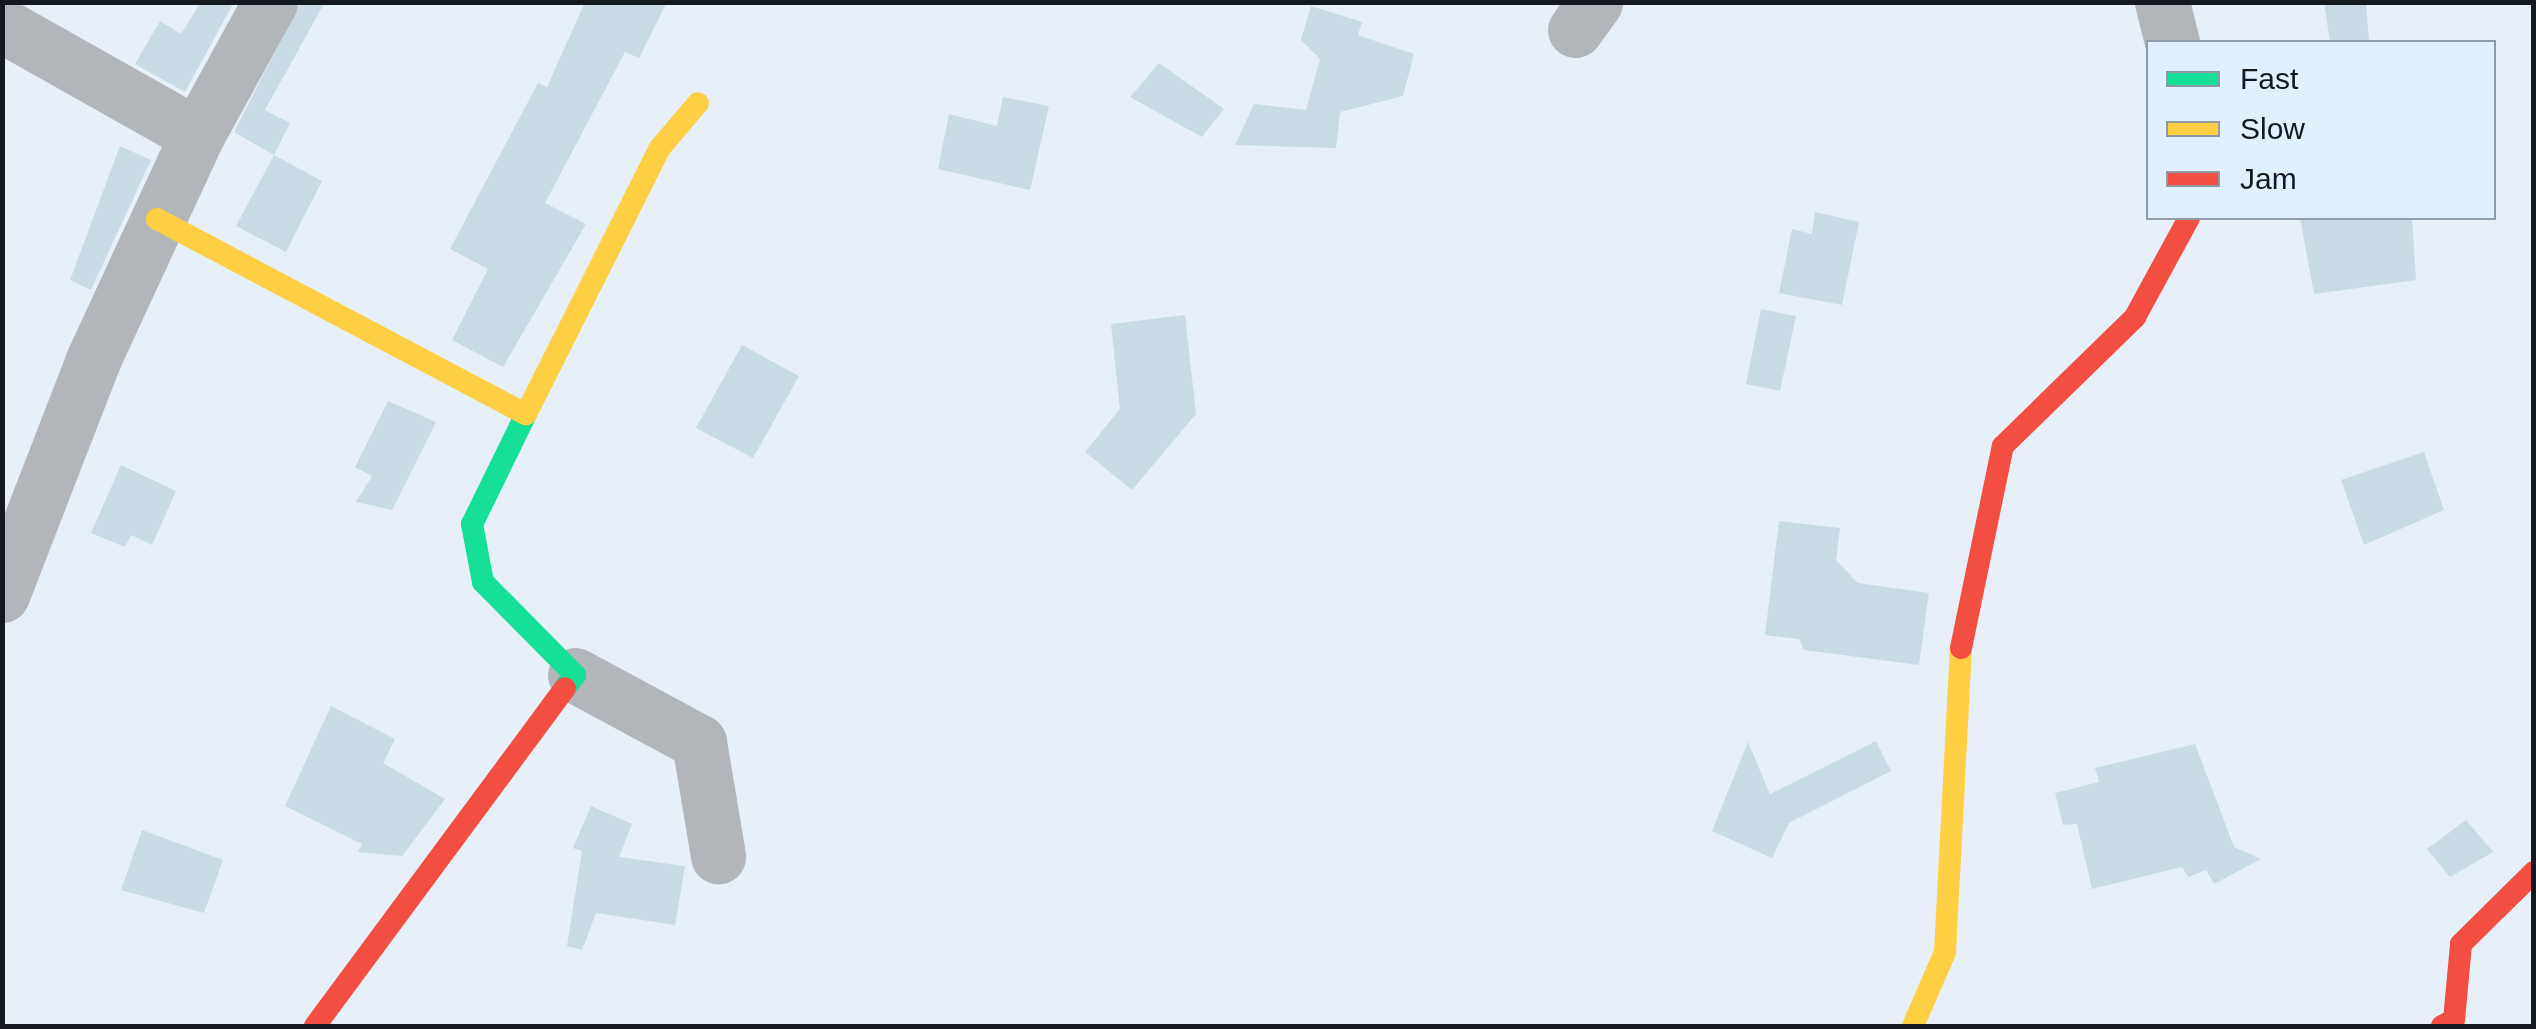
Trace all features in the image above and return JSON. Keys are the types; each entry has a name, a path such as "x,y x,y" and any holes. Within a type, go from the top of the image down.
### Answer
{"street":[{"path":"2,595 157,219 196,135 270,2"},
{"path":"2162,2 2172,40"},
{"path":"2,25 196,135"},
{"path":"698,103 660,150 472,524 483,582 575,675 699,742 718,856"},
{"path":"157,219 526,414"},
{"path":"1914,1026 1945,952 1953,686 2004,446 2135,317 2188,220"},
{"path":"315,1026 575,675"},
{"path":"2442,1026 2454,1020 2461,944 2534,872"}],"building":[{"path":"201,2 234,2 185,92 135,64 160,21 181,34"},
{"path":"301,2 325,2 265,110 290,123 274,155 234,132"},
{"path":"585,2 667,2 639,58 625,52 545,203 586,224 503,367 452,340 488,269 450,249 538,83 547,87"},
{"path":"2324,2 2366,2 2369,40 2330,40"},
{"path":"1311,6 1362,22 1358,35 1414,54 1403,96 1340,112 1336,148 1235,145 1254,104 1306,110 1320,59 1301,40"},
{"path":"1159,63 1224,109 1202,137 1130,97"},
{"path":"1003,97 1049,106 1030,190 938,169 949,114 997,126"},
{"path":"120,146 151,160 91,290 70,280"},
{"path":"274,155 322,181 286,252 236,226"},
{"path":"1815,212 1859,222 1842,305 1779,293 1792,229 1812,234"},
{"path":"2300,220 2412,220 2416,280 2314,294"},
{"path":"1761,309 1796,316 1780,391 1746,384"},
{"path":"1185,315 1196,414 1132,490 1085,452 1120,409 1111,324"},
{"path":"742,345 799,376 753,458 696,428"},
{"path":"388,401 436,422 392,510 356,502 372,476 355,467"},
{"path":"2424,452 2444,510 2364,545 2341,480"},
{"path":"121,465 176,491 152,545 131,535 125,547 91,533"},
{"path":"1779,521 1840,528 1836,560 1858,583 1929,593 1919,665 1804,650 1799,639 1765,635"},
{"path":"331,706 395,739 383,763 445,799 402,856 358,852 362,844 285,806"},
{"path":"1876,741 1891,771 1789,823 1772,858 1712,831 1748,742 1770,794"},
{"path":"2195,744 2234,847 2261,859 2214,884 2206,870 2188,877 2182,867 2092,889 2077,824 2063,825 2055,793 2099,782 2095,768"},
{"path":"591,806 632,824 619,857 685,866 675,925 596,913 582,950 567,946 582,851 573,848"},
{"path":"2466,820 2493,852 2450,877 2427,849"},
{"path":"142,830 223,860 204,913 121,890"}],"traffic: fast":[{"path":"526,414 472,524 483,582 575,675 565,688"}],"traffic: slow":[{"path":"157,219 526,414 659,149 698,103"},
{"path":"1913,1026 1945,952 1961,648"}],"traffic: jam":[{"path":"1961,648 2003,446 2135,317 2188,220"},
{"path":"315,1026 565,688"},
{"path":"2442,1026 2454,1020 2461,944 2534,872"}]}
